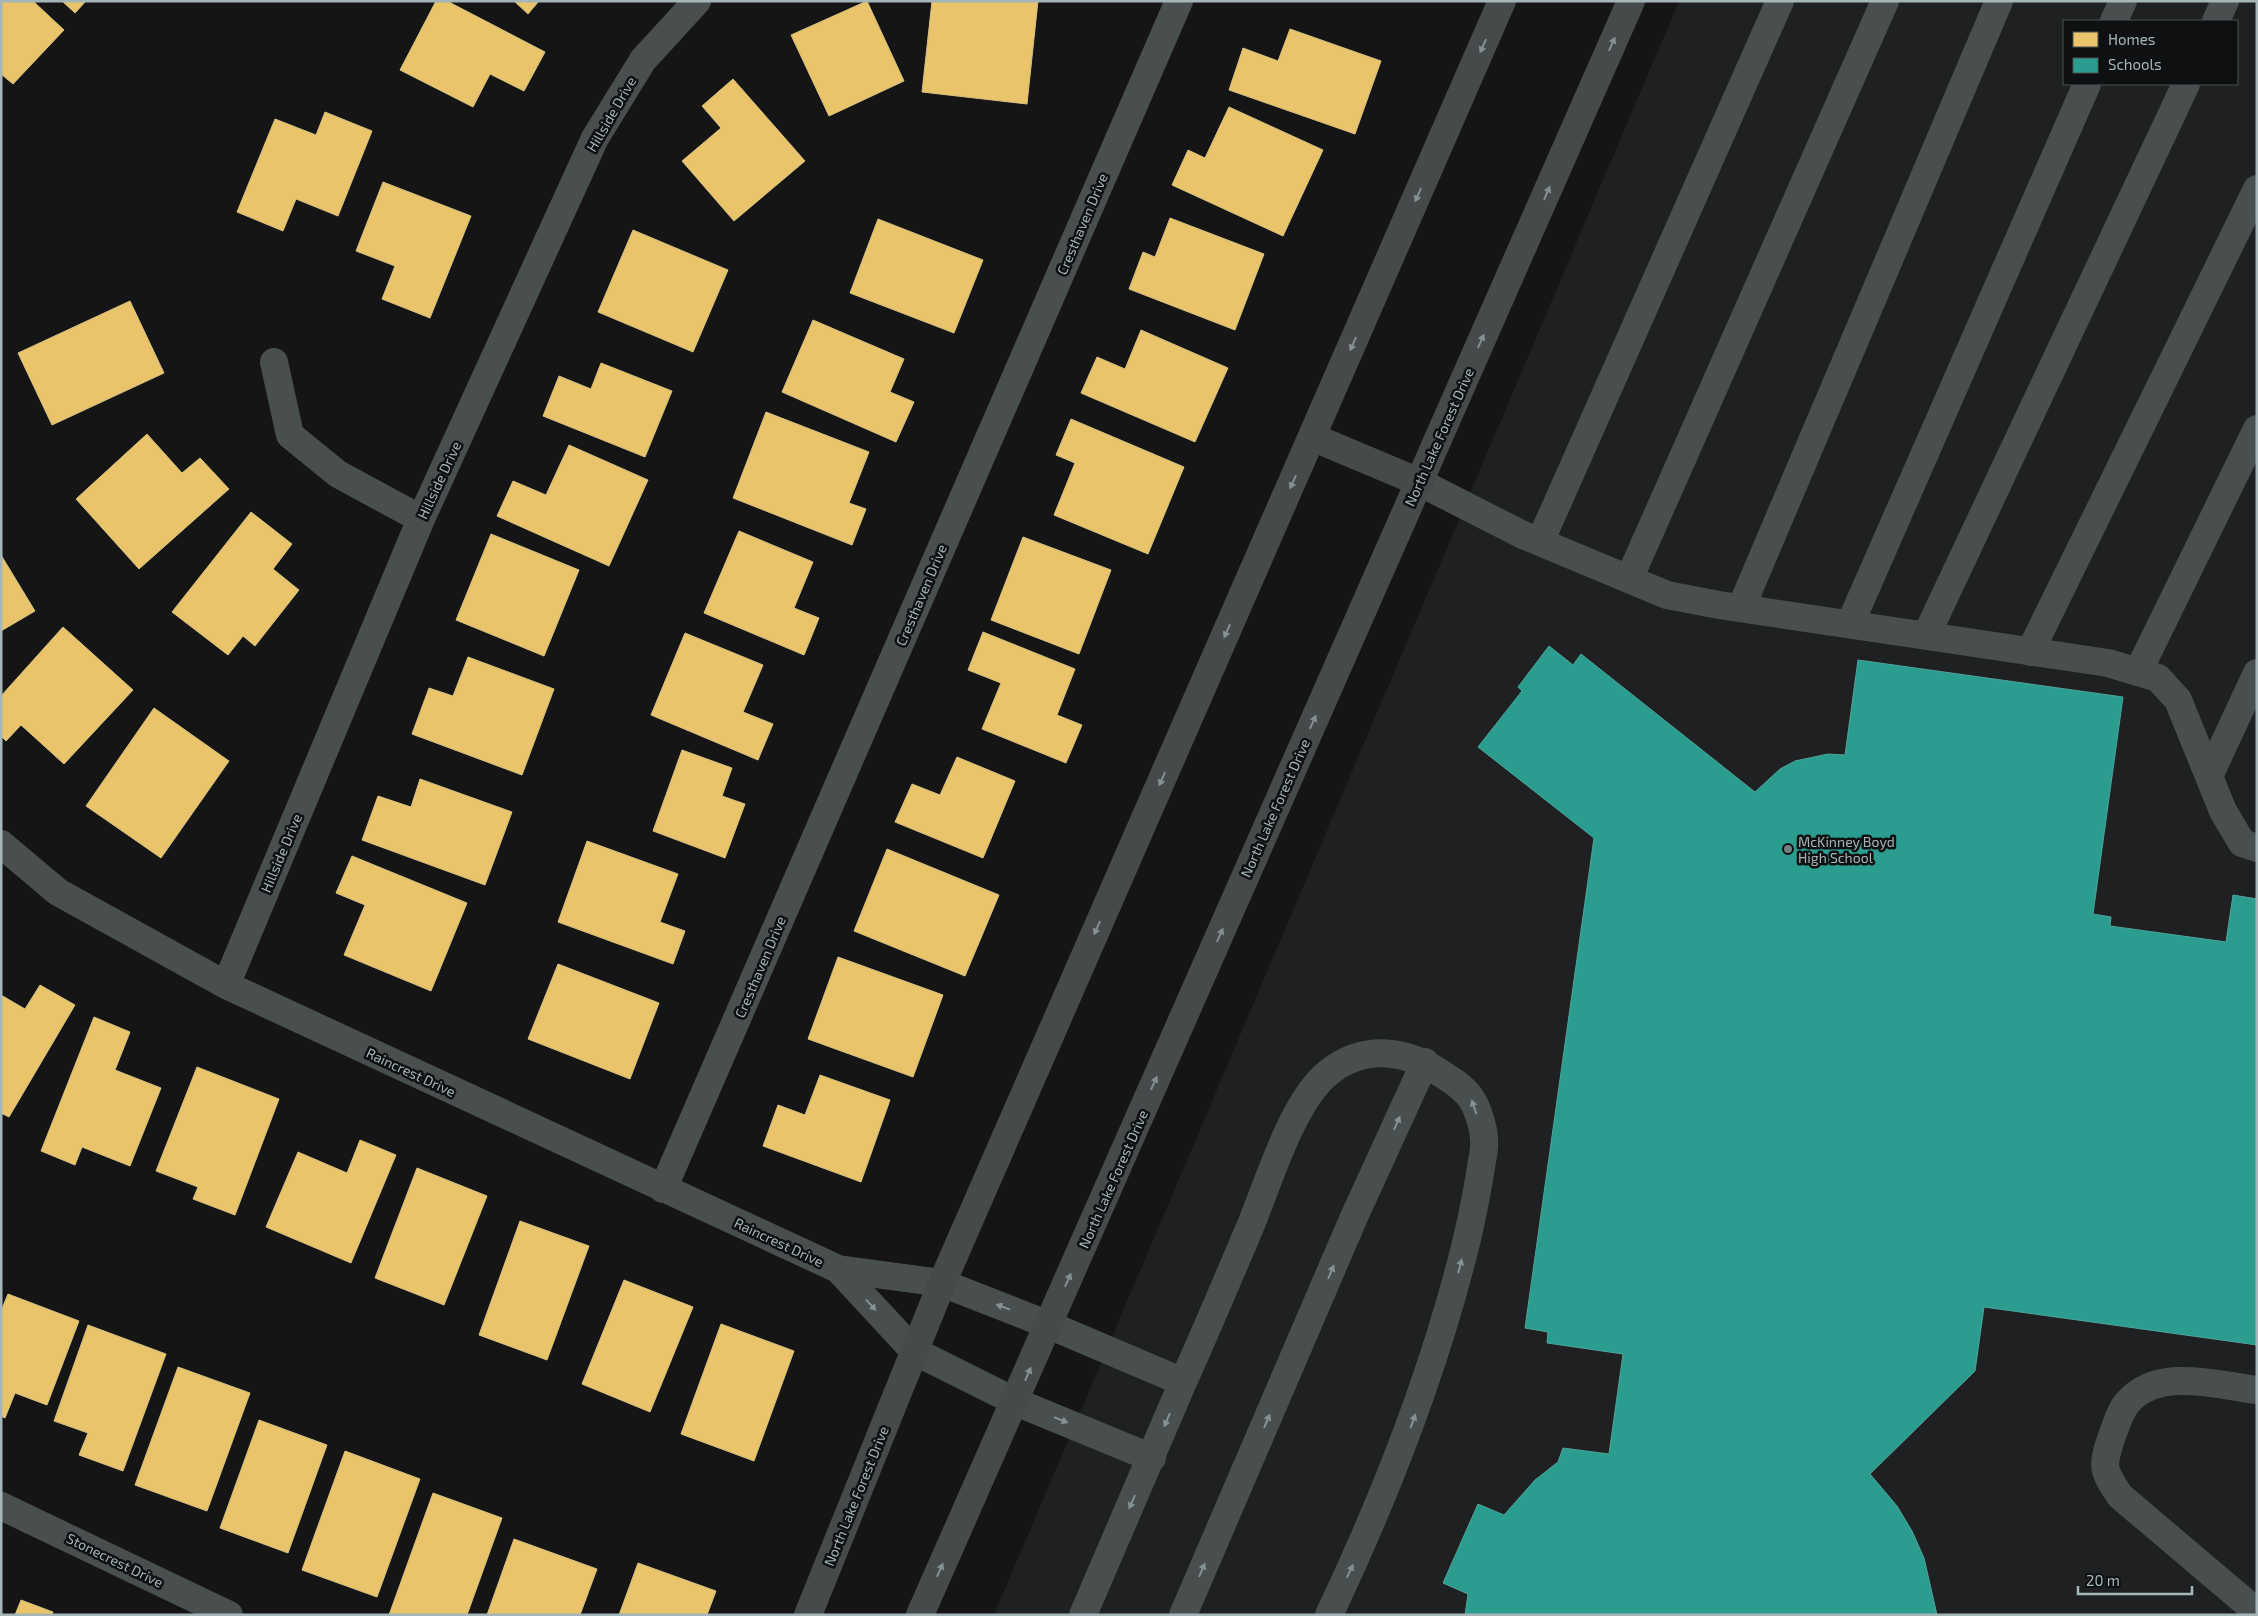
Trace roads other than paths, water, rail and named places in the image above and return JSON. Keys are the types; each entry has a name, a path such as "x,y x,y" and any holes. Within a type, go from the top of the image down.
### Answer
{"main road":[{"name":"North Lake Forest Drive","path":"808,1615 942,1284 1502,1"},
{"name":"North Lake Forest Drive","path":"920,1615 1016,1402 1048,1325 1631,1"},
{"path":"1312,437 1419,482"}],"street":[{"name":"Hillside Drive","path":"226,985 421,519 596,138 643,60 697,1"},
{"name":"Cresthaven Drive","path":"663,1189 1179,1"},
{"path":"1540,542 1780,1"},
{"path":"1629,579 1885,1"},
{"path":"1741,608 1999,1"},
{"path":"2114,20 2123,1"},
{"path":"2216,20 2225,1"},
{"path":"1850,624 2087,85"},
{"path":"1926,636 2186,85"},
{"path":"2030,652 2257,189"},
{"path":"274,362 290,435 338,474 421,519"},
{"path":"2138,672 2257,429"},
{"path":"1419,482 1540,542 1667,595 1741,608 2108,663 2158,678 2178,700 2223,811 2242,843 2257,848"},
{"path":"2209,776 2257,673"},
{"name":"Raincrest Drive","path":"1,844 58,892 226,985 838,1269 942,1284 1048,1325 1183,1382"},
{"path":"1083,1615 1219,1303 1304,1101 1327,1074 1350,1058 1378,1053 1394,1054 1425,1062 1460,1086 1473,1100 1485,1141 1477,1195 1458,1274 1414,1418 1368,1530 1329,1615"},
{"path":"1183,1615 1354,1217 1425,1062"},
{"name":"Raincrest Drive","path":"838,1269 914,1351 1016,1402 1152,1458"},
{"path":"2257,1390 2189,1382 2166,1382 2146,1388 2128,1402 2116,1425 2104,1460 2105,1474 2120,1496 2257,1612"},
{"name":"Stonecrest Drive","path":"1,1506 229,1615"}],"place":[{"name":"McKinney Boyd High School","path":"1788,849"}]}
